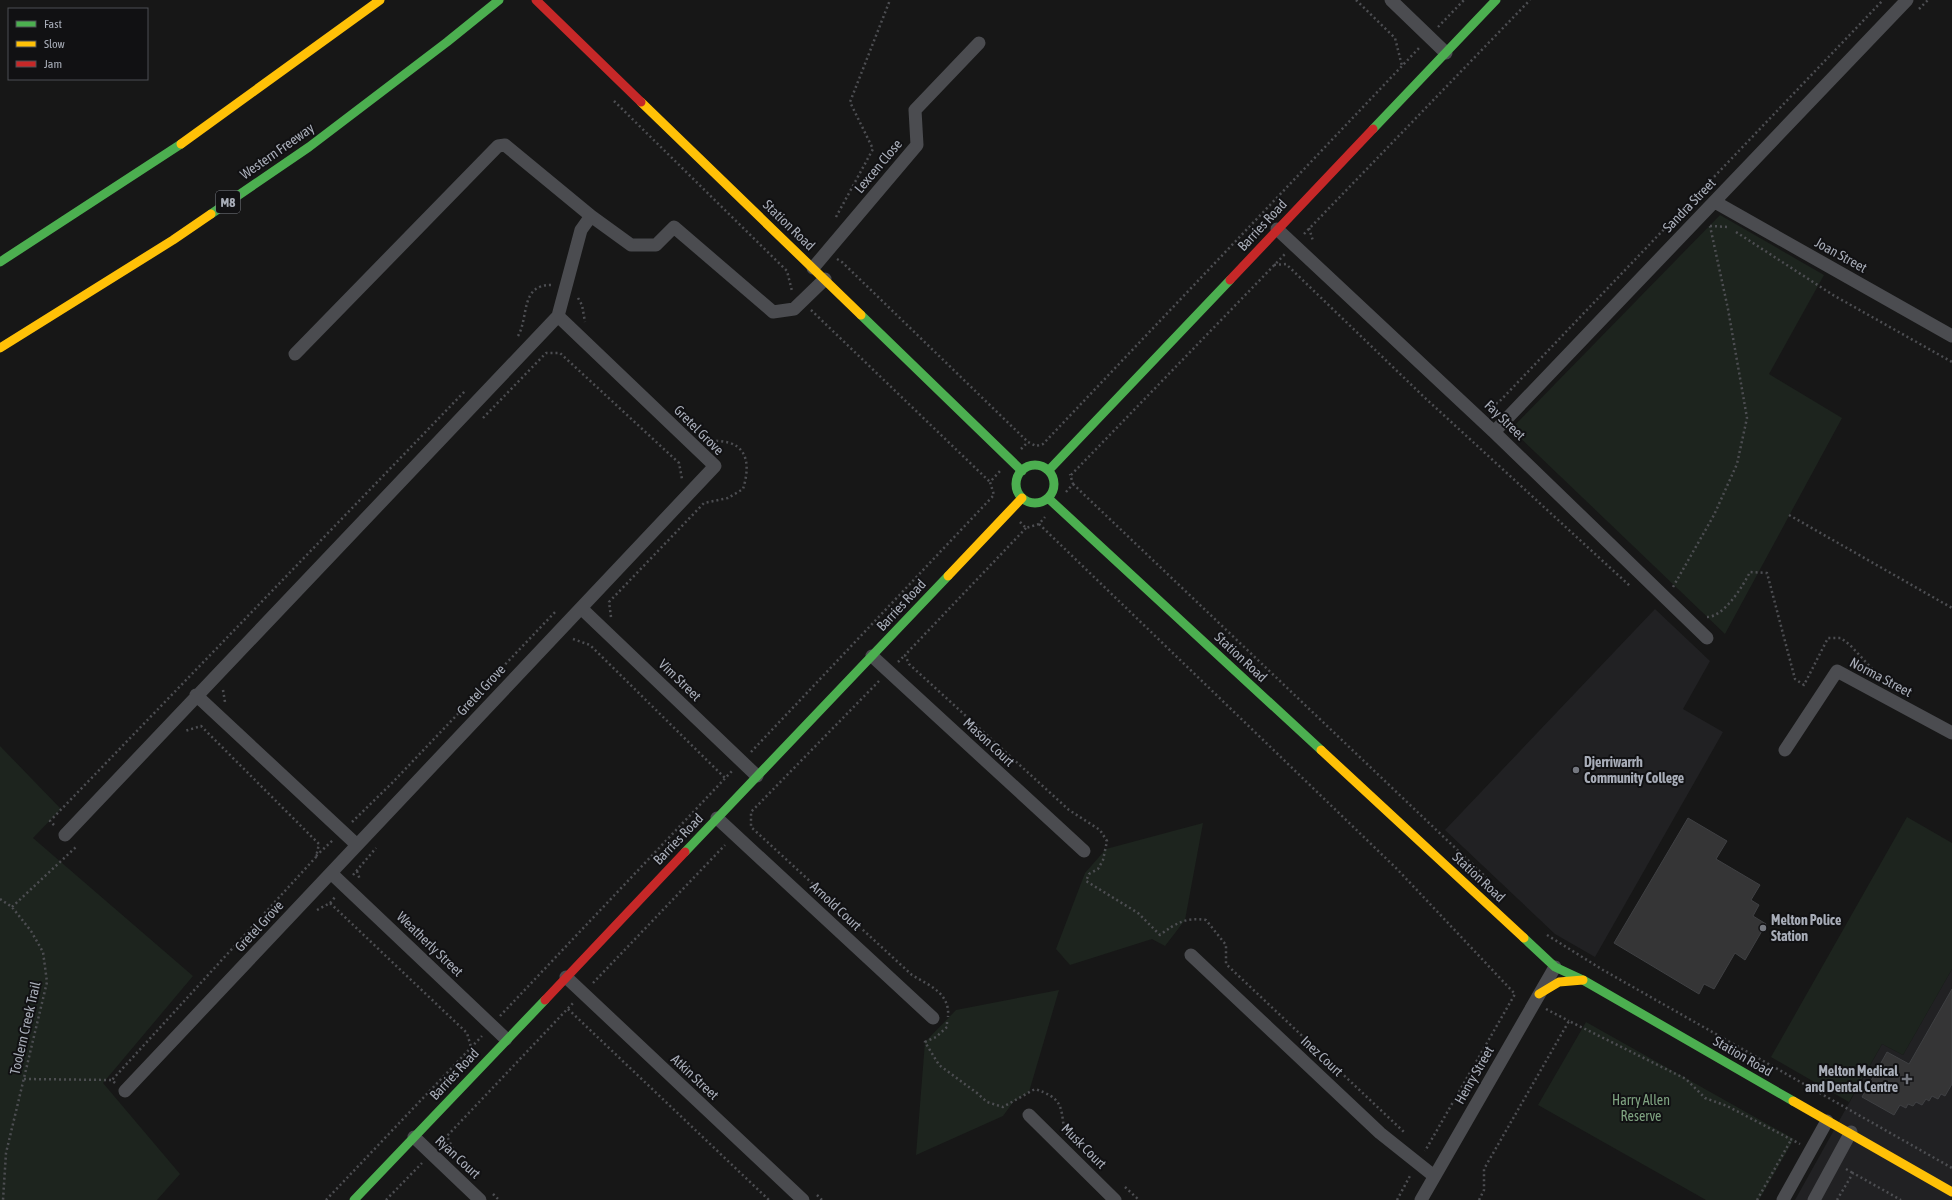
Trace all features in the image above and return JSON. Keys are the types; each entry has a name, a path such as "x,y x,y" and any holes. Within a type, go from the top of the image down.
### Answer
{"main road":[{"path":"0,262 199,132 380,0"},
{"name":"Western Freeway","path":"0,348 173,240 309,147 447,42 499,0"},
{"name":"Station Road","path":"536,0 1022,471"},
{"name":"Barries Road","path":"1049,470 1496,0"},
{"path":"1036,465 1049,470 1054,482 1054,488 1048,498 1037,503 1031,503 1022,498 1016,485 1018,477 1022,471 1029,466 1036,465"},
{"name":"Barries Road","path":"354,1200 1022,498"},
{"name":"Station Road","path":"1048,498 1555,966 1583,980 1827,1121 1851,1132 1952,1192"},
{"path":"1539,994 1559,982 1583,980"}],"street":[{"path":"1391,0 1446,52"},
{"name":"Sandra Street","path":"1499,428 1907,0"},
{"name":"Lexcen Close","path":"813,268 917,145 915,110 979,44"},
{"path":"295,354 498,146 505,145 591,216 630,245 656,245 674,227 773,312 794,309 825,280"},
{"name":"Joan Street","path":"1714,202 1952,336"},
{"path":"65,834 558,316 581,230 591,216"},
{"name":"Fay Street","path":"1277,229 1499,428 1665,598 1707,638"},
{"name":"Gretel Grove","path":"125,1091 715,466 558,316"},
{"name":"Vim Street","path":"581,608 757,776"},
{"name":"Mason Court","path":"872,656 1084,851"},
{"name":"Norma Street","path":"1785,750 1837,671 1952,732"},
{"path":"196,695 357,845"},
{"name":"Arnold Court","path":"717,818 932,1018"},
{"name":"Weatherly Street","path":"331,872 506,1039"},
{"name":"Inez Court","path":"1191,955 1380,1133 1434,1176"},
{"name":"Henry Street","path":"1421,1200 1555,966"},
{"name":"Atkin Street","path":"566,976 803,1200"},
{"name":"Musk Court","path":"1029,1115 1115,1200"},
{"path":"1783,1200 1827,1121"},
{"path":"1814,1200 1851,1132"},
{"name":"Ryan Court","path":"414,1137 431,1153 484,1195"}],"path":[{"path":"832,223 873,149 850,102 890,0"},
{"path":"1356,0 1395,38 1402,66"},
{"path":"990,482 1028,442 1036,446 1043,444 1464,0"},
{"path":"1499,428 1485,405 1498,403 1884,0"},
{"path":"1917,11 1928,0"},
{"path":"326,1200 994,494 990,482 802,302 793,292 787,271 611,99"},
{"path":"1665,598 1674,586 1714,514 1737,464 1747,418 1728,309 1710,226 1728,227 1833,295 1952,362"},
{"path":"1309,228 1312,240 1318,246"},
{"path":"1274,265 1286,264 1424,397 1632,588"},
{"path":"513,341 524,323 524,310 529,298 535,289 545,285 556,285 575,293 582,305 585,324"},
{"path":"480,421 546,353 560,353 679,463 682,479 677,485"},
{"path":"12,907 76,846 50,821 469,386"},
{"path":"611,618 609,602 704,503 728,498 743,490 748,472 746,460 741,450 730,443 716,442 705,438"},
{"path":"1073,484 1492,884"},
{"path":"1789,515 1952,608"},
{"path":"1038,524 1397,869 1515,994 1397,1200"},
{"path":"1026,528 906,654 751,812 751,827 912,975 940,992 949,1008 947,1027 936,1037 924,1042 939,1065 977,1092 987,1102 1003,1107 1035,1089 1049,1094 1061,1106 1064,1133"},
{"path":"1702,612 1708,618 1715,616 1726,607 1750,572 1767,573 1795,679 1804,685 1828,638 1841,638 1850,645 1877,674 1897,686"},
{"path":"1668,580 1680,591"},
{"path":"112,1080 316,857 392,783 562,605"},
{"path":"574,639 590,645 726,778"},
{"path":"906,654 909,664 1069,810 1100,830 1107,841 1104,860 1098,870 1089,874 1086,881 1138,914 1160,935 1172,926 1192,918 1206,920 1226,946 1226,964 1408,1135"},
{"path":"208,707 229,684"},
{"path":"181,736 191,725"},
{"path":"186,730 201,726 319,844 316,857"},
{"path":"386,1200 751,818"},
{"name":"Toolern Creek Trail","path":"0,899 12,907 30,931 43,952 47,982 6,1153 3,1200"},
{"path":"316,911 330,903 467,1033 471,1047"},
{"path":"1544,933 1610,974 1952,1168"},
{"path":"593,983 598,989"},
{"path":"568,1009 769,1200"},
{"path":"1478,1200 1484,1190 1484,1169 1569,1020 1686,1078 1706,1098 1728,1106 1810,1150"},
{"path":"24,1079 112,1080 125,1091"},
{"path":"447,1136 460,1162"},
{"path":"1757,1200 1791,1140"},
{"path":"1419,1146 1425,1151"},
{"path":"1834,1163 1900,1200"},
{"path":"1837,1200 1853,1173"},
{"path":"1122,1184 1139,1200"},
{"path":"484,1195 499,1200"},
{"path":"816,1195 822,1200"}],"shaded area":[{"name":"Djerriwarrh Community College","path":"1655,609 1710,661 1683,709 1723,732 1595,957 1555,934 1445,830"},
{"path":"1952,969 1952,1200 1795,1200 1882,1044 1903,1055"}],"green space":[{"path":"1720,215 1824,275 1769,374 1842,418 1725,634 1511,429"},
{"path":"0,746 61,809 33,838 193,976 103,1083 180,1174 157,1200 0,1200"},
{"path":"1907,817 1952,843 1952,969 1903,1055 1882,1044 1849,1102 1771,1057"},
{"path":"1203,823 1185,920 1165,946 1152,939 1070,965 1056,949 1085,873 1106,849"},
{"path":"1059,990 1029,1092 1014,1101 1003,1116 916,1155 925,1042 956,1010"},
{"name":"Harry Allen Reserve","path":"1586,1022 1794,1139 1759,1200 1706,1200 1538,1105"}],"building":[{"path":"1688,818 1727,841 1716,859 1760,885 1751,900 1759,905 1753,916 1766,924 1745,960 1735,953 1714,989 1704,984 1699,994 1614,943"},
{"path":"1952,989 1952,1084 1945,1096 1941,1094 1938,1099 1932,1096 1929,1101 1926,1099 1922,1105 1916,1102 1913,1106 1908,1104 1906,1108 1900,1105 1894,1115 1862,1097 1887,1052 1909,1064"}],"traffic: fast":[{"path":"211,214 309,147 447,42 499,0"},
{"path":"1373,129 1496,0"},
{"path":"0,262 181,144"},
{"path":"1049,470 1230,280"},
{"path":"861,315 1022,471"},
{"path":"1031,465 1039,465 1046,468 1051,473 1054,484 1051,495 1046,500 1039,503 1031,503 1024,500 1019,495 1016,488 1016,480 1019,473 1024,468 1031,465"},
{"path":"1048,498 1321,750"},
{"path":"685,852 948,576"},
{"path":"1524,938 1555,967 1583,980 1793,1101"},
{"path":"354,1200 545,1000"}],"traffic: slow":[{"path":"181,144 380,0"},
{"path":"641,102 861,315"},
{"path":"0,348 173,240 211,214"},
{"path":"948,576 1022,498"},
{"path":"1321,750 1524,938"},
{"path":"1539,994 1559,982 1583,980"},
{"path":"1793,1101 1952,1192"}],"traffic: jam":[{"path":"536,0 641,102"},
{"path":"1230,280 1373,129"},
{"path":"545,1000 685,852"}],"place":[{"name":"Djerriwarrh Community College","path":"1576,770"},
{"name":"Melton Police Station","path":"1763,928"},
{"name":"Melton Medical and Dental Centre","path":"1907,1079"}]}
